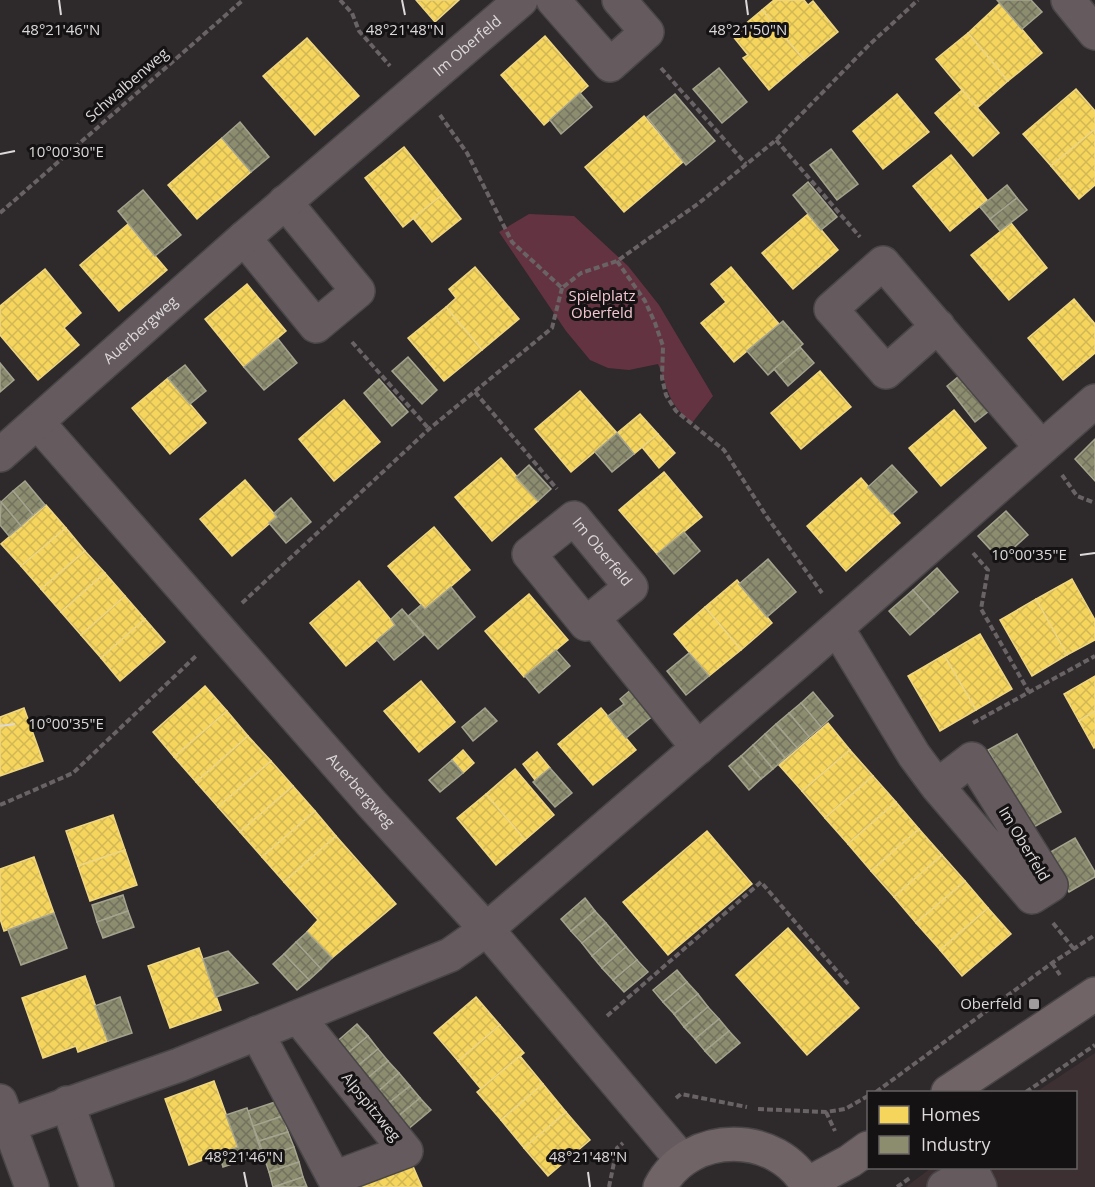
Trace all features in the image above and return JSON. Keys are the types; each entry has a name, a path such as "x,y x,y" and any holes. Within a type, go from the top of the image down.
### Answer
{"main road":[{"path":"950,1091 1095,994"},
{"path":"660,1187 663,1180 682,1160 699,1150 726,1143 749,1144 769,1150 789,1164 807,1185 867,1149"}],"street":[{"name":"Im Oberfeld","path":"413,93 521,0"},
{"path":"553,0 610,65 647,32 619,0"},
{"path":"1068,0 1095,33"},
{"name":"Auerbergweg","path":"0,455 285,202 413,93"},
{"path":"244,238 316,326 358,291 285,202"},
{"path":"938,327 886,372 831,309 884,263 1041,447"},
{"path":"32,1187 4,1113 67,1103 179,1065 450,955 487,929 698,748 1095,401"},
{"name":"Auerbergweg","path":"38,423 372,804 487,929 682,1160"},
{"name":"Im Oberfeld","path":"574,518 631,587 593,618 586,624 529,554 574,518"},
{"name":"Im Oberfeld","path":"593,618 698,748"},
{"path":"837,628 914,755 937,786"},
{"name":"Alpspitzweg","path":"257,1033 334,1178 406,1150 298,1017"},
{"path":"67,1103 97,1187"},
{"path":"944,1187 972,1171 981,1187"}],"path":[{"name":"Schwalbenweg","path":"0,213 243,0"},
{"path":"340,0 352,13 359,31 413,93 443,117 466,153 512,242 562,288"},
{"path":"0,805 73,773 205,647 231,613 429,429 552,328 562,288 581,273 616,261 699,203 776,140 869,45 918,0"},
{"path":"634,42 670,78 746,164"},
{"path":"776,140 884,263"},
{"path":"616,261 645,301 655,323 663,346 662,378 666,395 676,411 724,450 767,517 831,604 837,628"},
{"path":"328,315 429,429"},
{"path":"475,392 569,502 574,518"},
{"path":"1041,447 1077,496 1095,503"},
{"path":"950,528 988,570 981,609 1029,692 1095,656"},
{"path":"580,1039 761,882 848,984"},
{"path":"877,1091 1052,963 1095,935"},
{"path":"1027,1091 1095,1045"},
{"path":"826,1112 845,1109 867,1097"},
{"path":"609,1187 617,1148 648,1120"}],"shaded area":[{"path":"1095,1053 1095,1187 906,1187 930,1169 1077,1169 1077,1091 1038,1091"}],"green space":[{"name":"Spielplatz Oberfeld","path":"529,214 574,216 628,266 659,305 713,396 692,423 673,402 658,364 629,370 608,368 590,360 566,331 499,232"}],"building: Homes":[{"path":"416,0 459,0 435,22"},
{"path":"774,0 804,0 808,5 813,1 838,32 804,60 762,10"},
{"path":"1000,3 1042,53 1008,81 968,33"},
{"path":"762,10 804,60 769,90 743,58 748,55 732,35"},
{"path":"968,33 1008,81 977,108 936,59"},
{"path":"545,36 588,86 544,125 501,75"},
{"path":"307,38 359,96 315,135 263,76"},
{"path":"1076,89 1095,111 1095,129 1051,166 1023,134"},
{"path":"962,90 999,133 973,156 935,113"},
{"path":"897,94 929,132 883,169 853,131"},
{"path":"644,116 683,162 624,212 585,167"},
{"path":"1095,129 1095,185 1079,199 1051,166"},
{"path":"222,138 251,172 197,219 168,185"},
{"path":"404,147 442,195 403,227 365,178"},
{"path":"951,155 987,200 950,231 913,186"},
{"path":"442,195 461,219 432,242 413,218"},
{"path":"808,214 838,250 793,289 762,253"},
{"path":"1011,223 1047,268 1009,300 971,255"},
{"path":"128,224 167,270 119,311 80,265"},
{"path":"475,267 519,319 482,350 446,307 456,298 449,289"},
{"path":"731,267 779,324 734,362 701,323 726,302 711,284"},
{"path":"45,269 81,313 64,328 79,345 38,380 0,335 0,306"},
{"path":"247,284 286,331 244,367 205,319"},
{"path":"1074,299 1095,324 1095,353 1063,380 1028,338"},
{"path":"446,307 482,350 444,381 408,338"},
{"path":"820,371 851,407 801,449 771,413"},
{"path":"168,378 206,423 170,454 132,408"},
{"path":"580,391 617,433 571,472 535,429"},
{"path":"344,400 380,442 334,481 299,439"},
{"path":"954,410 986,448 941,486 909,448"},
{"path":"640,414 658,434 634,454 617,433"},
{"path":"658,434 675,453 659,468 642,447"},
{"path":"501,458 538,501 492,541 455,497"},
{"path":"664,472 702,517 657,554 619,510"},
{"path":"861,478 900,523 846,571 807,526"},
{"path":"245,480 277,517 232,556 200,519"},
{"path":"46,505 66,528 21,566 1,544"},
{"path":"434,527 470,570 425,609 388,566"},
{"path":"66,528 85,551 41,589 21,566"},
{"path":"85,551 105,573 61,612 41,589"},
{"path":"105,573 125,596 81,635 61,612"},
{"path":"1072,579 1095,620 1095,640 1067,655 1036,599"},
{"path":"737,580 772,623 741,650 705,607"},
{"path":"359,581 395,625 346,666 310,623"},
{"path":"529,594 568,640 524,677 485,631"},
{"path":"125,596 145,619 101,658 81,635"},
{"path":"1036,599 1067,655 1032,676 1000,620"},
{"path":"705,607 741,650 709,676 674,634"},
{"path":"145,619 165,642 120,681 101,658"},
{"path":"980,634 1012,689 976,710 944,655"},
{"path":"944,655 976,710 940,731 908,676"},
{"path":"1095,676 1095,711 1079,721 1064,694"},
{"path":"421,681 455,722 419,752 384,711"},
{"path":"205,686 227,711 174,757 153,732"},
{"path":"24,708 43,761 0,776 0,717"},
{"path":"601,708 636,750 593,785 558,744"},
{"path":"227,711 248,736 196,782 174,757"},
{"path":"1095,711 1095,747 1094,748 1079,721"},
{"path":"828,723 850,750 802,791 779,765"},
{"path":"248,736 271,761 218,807 196,782"},
{"path":"463,750 474,763 463,773 452,760"},
{"path":"850,750 873,776 825,818 802,791"},
{"path":"537,752 550,768 535,780 523,764"},
{"path":"271,761 293,786 240,832 218,807"},
{"path":"515,769 554,815 525,840 486,794"},
{"path":"873,776 896,802 848,844 825,818"},
{"path":"293,786 315,811 262,857 240,832"},
{"path":"486,794 525,840 496,865 457,818"},
{"path":"896,802 919,829 871,871 848,844"},
{"path":"315,811 336,836 284,882 262,857"},
{"path":"113,815 125,850 78,866 66,831"},
{"path":"919,829 942,855 894,897 871,871"},
{"path":"707,831 752,884 668,955 623,902"},
{"path":"336,836 396,904 332,958 307,932 318,920 284,882"},
{"path":"125,850 137,885 90,901 78,866"},
{"path":"942,855 965,881 916,923 894,897"},
{"path":"34,857 54,913 4,931 0,919 0,869"},
{"path":"965,881 988,908 940,950 916,923"},
{"path":"988,908 1011,934 962,976 940,950"},
{"path":"788,928 859,1008 807,1055 736,975"},
{"path":"199,948 221,1010 170,1028 148,966"},
{"path":"85,976 108,1041 78,1052 76,1046 43,1058 22,998"},
{"path":"476,997 500,1025 458,1061 434,1033"},
{"path":"500,1025 524,1053 481,1089 458,1061"},
{"path":"520,1056 543,1084 501,1120 477,1092"},
{"path":"214,1081 238,1147 189,1165 165,1099"},
{"path":"543,1084 566,1112 524,1148 501,1120"},
{"path":"566,1112 590,1140 548,1176 524,1148"},
{"path":"412,1164 422,1187 361,1187"}],"building: Industry":[{"path":"997,0 1031,0 1042,12 1022,29"},
{"path":"719,68 747,102 722,123 693,89"},
{"path":"580,93 592,107 561,134 550,120"},
{"path":"675,94 715,141 686,165 647,117"},
{"path":"240,122 269,157 251,172 222,138"},
{"path":"831,149 858,184 837,200 810,165"},
{"path":"808,182 837,217 821,230 793,195"},
{"path":"1007,185 1017,198 990,219 980,207"},
{"path":"143,190 181,235 155,256 118,211"},
{"path":"1017,198 1027,210 1000,231 990,219"},
{"path":"783,321 803,344 768,375 747,351"},
{"path":"278,339 297,363 264,390 244,367"},
{"path":"800,347 814,363 788,386 774,369"},
{"path":"408,357 437,390 422,404 392,371"},
{"path":"0,363 14,380 0,392"},
{"path":"185,365 206,391 190,404 168,378"},
{"path":"964,372 993,408 975,422 947,386"},
{"path":"379,379 408,412 392,426 364,393"},
{"path":"617,433 634,454 612,472 595,452"},
{"path":"1095,439 1095,481 1075,459"},
{"path":"529,465 551,489 538,501 516,477"},
{"path":"892,465 917,492 892,514 868,487"},
{"path":"25,481 45,505 33,515 13,491"},
{"path":"13,491 33,515 21,526 1,502"},
{"path":"291,498 311,522 286,543 269,523 277,517 274,513"},
{"path":"1,502 21,526 9,536 0,525"},
{"path":"1006,511 1028,535 1000,560 978,536"},
{"path":"684,532 700,551 674,574 657,554"},
{"path":"768,559 796,592 767,617 739,584"},
{"path":"937,568 958,592 934,614 913,590"},
{"path":"451,587 475,617 438,649 408,616 421,605 425,609"},
{"path":"913,590 934,614 910,635 889,611"},
{"path":"402,609 424,635 394,660 377,640 395,625 391,619"},
{"path":"556,650 570,666 539,693 525,676"},
{"path":"689,653 709,676 686,695 667,671"},
{"path":"633,688 654,715 626,738 608,716 624,704 620,699"},
{"path":"813,692 833,716 821,727 801,703"},
{"path":"801,703 821,727 809,737 789,713"},
{"path":"485,708 497,721 473,741 462,727"},
{"path":"789,713 809,737 797,748 776,724"},
{"path":"776,724 797,748 785,758 765,734"},
{"path":"765,734 785,758 773,769 753,745"},
{"path":"1017,734 1061,812 1032,828 988,750"},
{"path":"753,745 773,769 761,779 741,756"},
{"path":"741,756 761,779 749,790 729,766"},
{"path":"452,760 463,773 440,792 429,780"},
{"path":"550,768 572,793 555,807 533,782"},
{"path":"1075,838 1095,872 1095,877 1069,892 1047,854"},
{"path":"123,895 128,911 97,922 92,905"},
{"path":"585,898 595,911 571,931 561,919"},
{"path":"128,911 134,927 103,938 97,922"},
{"path":"595,911 606,923 582,943 571,931"},
{"path":"54,913 67,948 21,965 8,930"},
{"path":"606,923 616,935 592,956 582,943"},
{"path":"307,932 332,958 321,969 296,942"},
{"path":"616,935 626,947 602,968 592,956"},
{"path":"296,942 321,969 309,980 284,954"},
{"path":"626,947 637,960 613,980 602,968"},
{"path":"228,951 258,983 216,997 203,959"},
{"path":"284,954 309,980 297,990 273,964"},
{"path":"637,960 648,972 624,992 613,980"},
{"path":"677,970 687,982 663,1002 653,990"},
{"path":"687,982 698,994 674,1014 663,1002"},
{"path":"698,994 708,1007 684,1027 674,1014"},
{"path":"120,997 132,1033 108,1041 95,1006"},
{"path":"708,1007 719,1019 695,1039 684,1027"},
{"path":"719,1019 729,1031 705,1051 695,1039"},
{"path":"357,1024 368,1036 344,1056 333,1045"},
{"path":"729,1031 740,1043 716,1063 705,1051"},
{"path":"368,1036 378,1049 354,1069 344,1056"},
{"path":"378,1049 388,1061 364,1081 354,1069"},
{"path":"388,1061 399,1073 375,1094 364,1081"},
{"path":"399,1073 410,1086 385,1106 375,1094"},
{"path":"410,1086 420,1098 396,1118 385,1106"},
{"path":"420,1098 431,1110 407,1130 396,1118"},
{"path":"278,1101 283,1116 253,1126 248,1111"},
{"path":"247,1108 262,1154 223,1167 219,1154 238,1147 226,1115"},
{"path":"283,1116 288,1132 259,1141 253,1126"},
{"path":"288,1132 294,1147 264,1157 259,1141"},
{"path":"294,1147 299,1162 269,1172 264,1157"},
{"path":"299,1162 303,1177 273,1187 269,1172"},
{"path":"303,1177 307,1187 274,1187"}],"place":[{"name":"Oberfeld","path":"1034,1004"}]}
